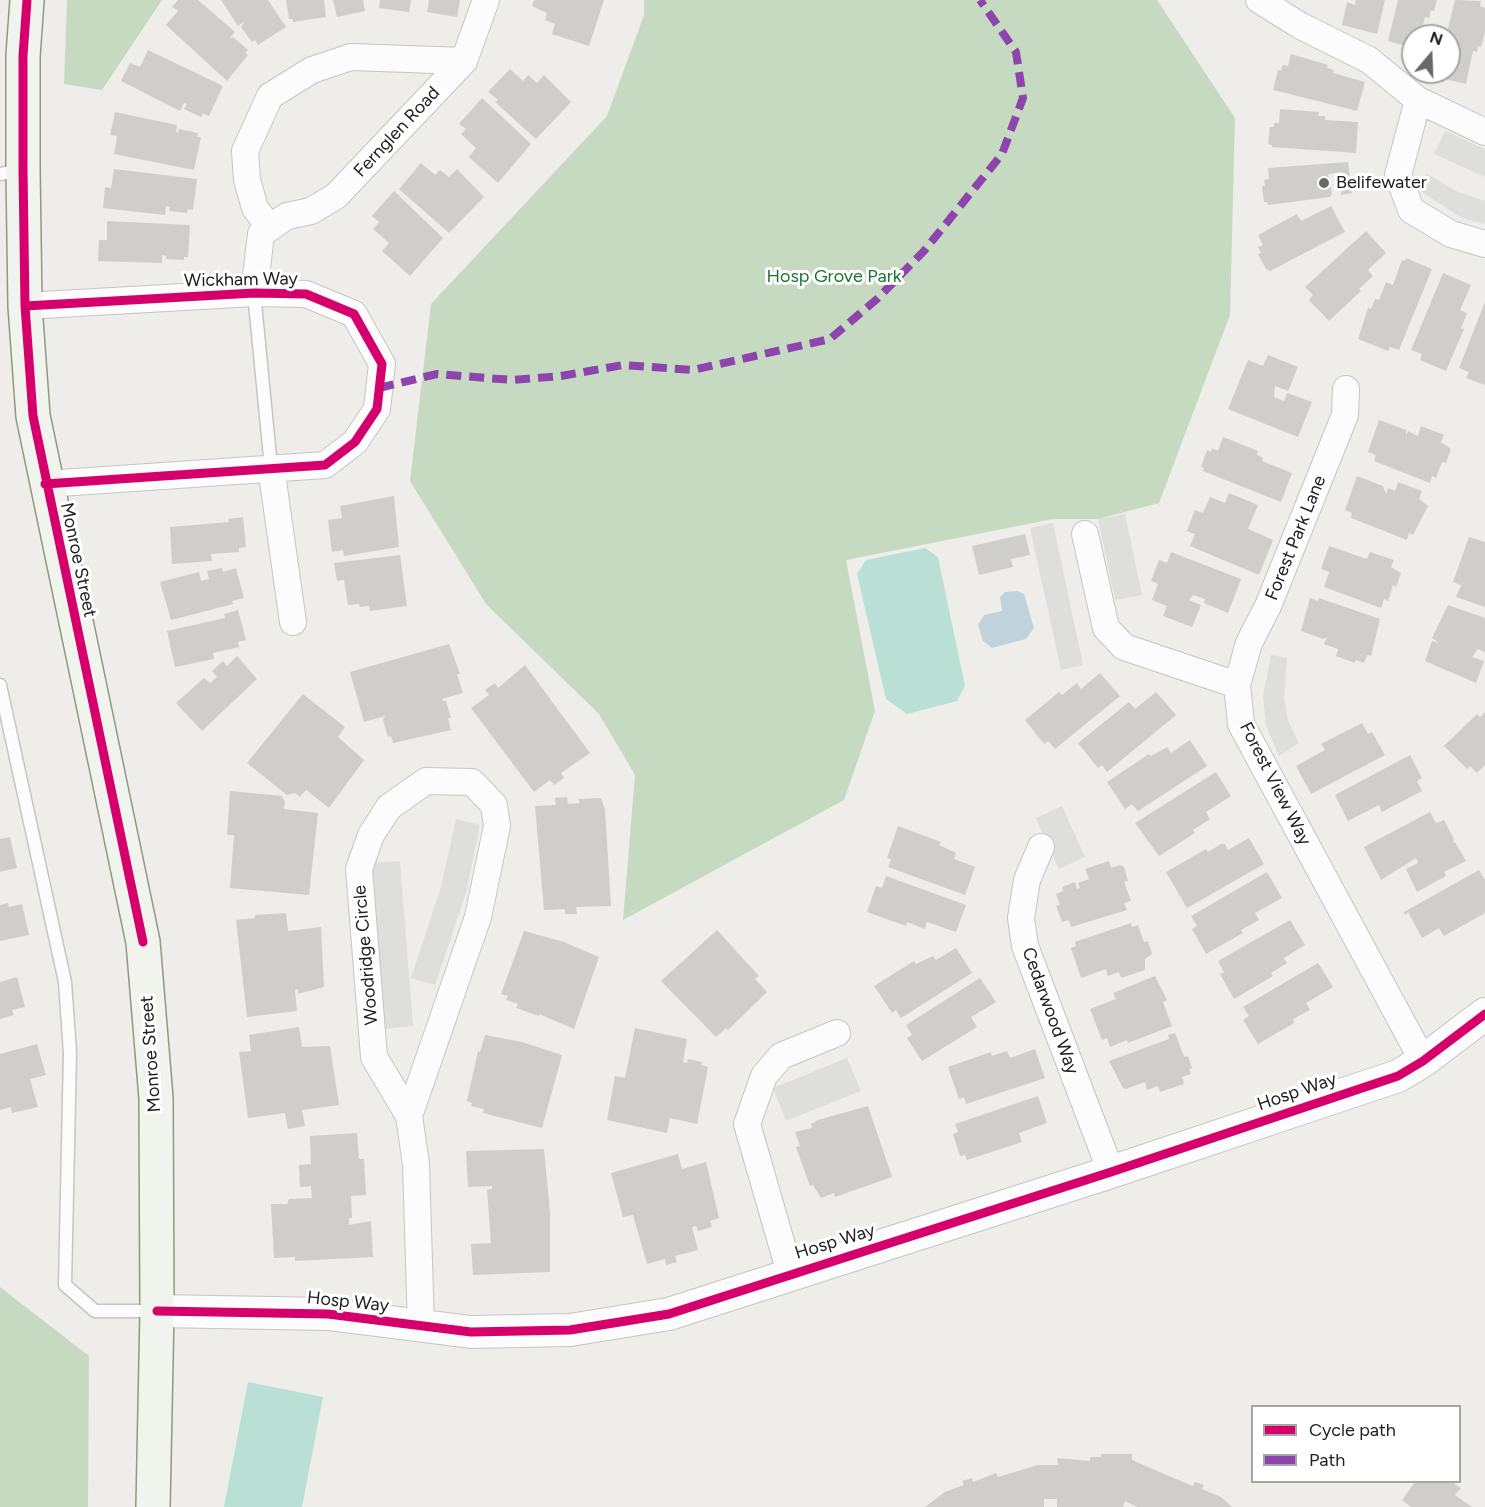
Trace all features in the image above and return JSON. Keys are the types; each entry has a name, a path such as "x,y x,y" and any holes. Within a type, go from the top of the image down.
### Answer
{"main road":[{"name":"Monroe Street","path":"27,0 12,172 26,306 33,416 45,484 143,942 156,1098 157,1311 153,1507"}],"street":[{"name":"Fernglen Road","path":"270,228 287,216 311,211 336,196 464,60 486,0"},
{"path":"1259,0 1301,26 1368,60 1418,100 1485,132"},
{"path":"254,293 261,234 270,228 255,208 247,180 245,151 270,96 312,70 351,57 464,60"},
{"path":"1418,100 1398,175 1411,210 1451,234 1485,244"},
{"name":"Wickham Way","path":"26,306 254,293 306,294 354,314 382,364 376,409 355,442 325,465 45,484"},
{"name":"Forest Park Lane","path":"1237,685 1249,643 1268,606 1345,416 1346,389"},
{"path":"271,468 293,622"},
{"path":"1085,534 1106,628 1124,647 1237,685"},
{"name":"Forest View Way","path":"1237,685 1241,724 1423,1061"},
{"name":"Woodridge Circle","path":"409,1116 478,917 497,825 494,805 472,782 426,781 389,807 371,835 359,869 374,1057 409,1116 416,1164 421,1327"},
{"name":"Cedarwood Way","path":"1041,847 1027,880 1021,918 1025,946 1111,1172"},
{"name":"Hosp Way","path":"157,1311 328,1314 471,1332 570,1330 669,1314 790,1273 1111,1172 1398,1076 1423,1061 1485,1014"},
{"path":"790,1273 747,1124 764,1076 781,1056 837,1033"}],"lane":[{"path":"254,293 271,468"},
{"path":"0,685 66,982 70,1053 65,1285 95,1311 157,1311"}],"green space":[{"path":"67,0 162,0 102,90 64,84"},
{"name":"Hosp Grove Park","path":"644,0 1157,0 1235,118 1230,315 1159,503 1098,519 1053,519 846,560 875,711 844,800 623,920 635,775 599,714 486,604 410,481 431,304 607,116 644,15"},
{"path":"925,548 938,557 965,686 957,701 907,714 886,699 857,574 866,560"},
{"path":"0,1287 89,1356 88,1507 0,1507"},
{"path":"248,1382 323,1397 302,1507 224,1507"}],"shaded area":[{"path":"1445,131 1485,149 1485,177 1434,154"},
{"path":"1426,173 1458,192 1485,201 1485,224 1462,218 1422,192"},
{"path":"1125,514 1142,595 1115,600 1098,519"},
{"path":"1053,523 1083,665 1061,670 1030,528"},
{"path":"1271,655 1287,658 1284,699 1288,720 1299,743 1279,756 1266,726 1263,696"},
{"path":"1062,806 1085,857 1059,869 1036,818"},
{"path":"456,819 480,825 466,893 435,985 411,978 441,887"},
{"path":"400,861 413,1026 383,1029 370,863"},
{"path":"847,1058 861,1091 786,1121 773,1088"}],"water":[{"path":"1018,591 1024,594 1034,628 1026,639 992,648 983,641 978,625 984,615 1002,611 1000,597 1005,592"}],"building":[{"path":"178,0 198,0 235,32 229,39 233,37 248,50 245,53 248,55 227,81 166,25 178,11 172,7"},
{"path":"221,0 268,0 286,27 258,45 255,40 252,42 241,27 244,22 238,26"},
{"path":"286,0 324,0 326,17 293,22 293,19 289,19"},
{"path":"333,0 363,0 365,11 337,17"},
{"path":"380,0 411,0 409,12 379,8"},
{"path":"429,0 460,0 457,17 427,12"},
{"path":"534,0 604,0 589,46 552,34 555,24 545,20 547,13 532,6"},
{"path":"1356,0 1385,0 1377,34 1342,25 1347,2 1355,5"},
{"path":"1398,0 1437,0 1434,11 1431,10 1429,18 1425,17 1423,24 1401,24 1401,45 1388,41"},
{"path":"1455,0 1481,1 1480,6 1485,8 1485,32 1481,47 1478,46 1477,52 1473,51 1466,84 1461,83 1461,24 1449,24"},
{"path":"148,50 223,86 209,116 203,113 201,117 184,109 187,104 184,103 180,111 121,81 130,63 140,67"},
{"path":"1291,54 1328,65 1327,68 1334,70 1333,73 1365,82 1357,111 1273,90 1278,70 1281,71 1283,65 1288,66"},
{"path":"510,69 523,81 528,75 537,83 544,75 571,102 536,139 495,102 498,100 488,92"},
{"path":"482,98 531,144 498,183 469,157 476,148 461,134 466,129 459,124"},
{"path":"1280,109 1319,112 1318,116 1325,116 1325,120 1358,122 1356,153 1272,147 1268,144 1270,127 1274,127 1274,123 1279,123"},
{"path":"115,112 177,125 176,132 178,133 179,129 198,133 197,137 201,137 194,170 114,154 117,136 110,135"},
{"path":"1348,162 1352,193 1341,195 1342,172 1328,174 1332,194 1330,197 1268,205 1264,202 1262,186 1265,186 1264,180 1269,179 1268,168"},
{"path":"421,163 435,175 440,170 449,177 457,169 484,197 449,233 399,189"},
{"path":"114,169 197,179 193,210 188,209 187,213 169,211 170,207 166,206 165,215 103,208 105,187 111,188"},
{"path":"394,191 443,238 410,276 382,251 389,243 373,229 379,222 372,216"},
{"path":"1331,206 1345,232 1270,271 1266,269 1258,254 1261,253 1258,247 1263,245 1258,235 1297,214 1301,221"},
{"path":"107,221 190,225 188,257 184,257 184,260 166,259 166,256 162,255 162,263 98,261 99,240 107,240"},
{"path":"1366,231 1386,253 1368,270 1373,276 1359,289 1361,291 1329,321 1309,300 1313,295 1305,287"},
{"path":"1406,258 1432,269 1399,350 1390,347 1388,351 1358,339 1368,308 1371,309 1375,299 1379,300 1386,282 1393,285 1402,260 1405,261"},
{"path":"1443,273 1471,285 1460,310 1467,313 1461,328 1464,329 1446,371 1420,360 1422,354 1411,350"},
{"path":"1485,302 1485,385 1466,378 1469,372 1459,368"},
{"path":"1268,355 1298,367 1288,391 1275,386 1274,397 1284,401 1287,393 1312,402 1298,437 1228,409 1248,360 1263,366"},
{"path":"1379,420 1406,430 1406,435 1408,431 1418,436 1421,426 1444,435 1441,442 1451,449 1446,463 1442,462 1436,478 1432,476 1430,483 1374,461 1376,455 1368,452"},
{"path":"1223,437 1258,451 1257,455 1263,458 1262,461 1292,473 1281,502 1203,471 1204,468 1201,467 1207,450 1211,452 1212,448 1218,451"},
{"path":"1357,476 1383,486 1386,494 1388,488 1395,491 1398,482 1422,491 1419,499 1428,506 1413,535 1409,533 1407,540 1351,518 1352,513 1345,510"},
{"path":"1229,493 1258,505 1248,529 1273,540 1259,575 1190,546 1195,534 1187,531 1195,510 1203,513 1210,497 1225,503"},
{"path":"394,496 399,547 344,556 343,550 332,552 328,520 342,518 340,506"},
{"path":"243,517 246,547 239,548 239,552 211,554 212,561 172,564 170,527 229,522 228,519"},
{"path":"1025,534 1030,555 1011,559 1013,567 979,575 972,546"},
{"path":"1469,537 1485,542 1485,607 1456,597 1461,585 1453,582"},
{"path":"1329,546 1367,559 1370,552 1394,560 1391,567 1401,573 1396,587 1393,585 1388,601 1384,599 1381,608 1324,587 1329,572 1321,569"},
{"path":"1171,552 1241,579 1228,613 1204,603 1205,599 1193,595 1189,600 1201,605 1192,627 1163,616 1167,606 1152,600 1158,584 1151,581 1159,560 1167,563"},
{"path":"400,555 407,606 370,611 369,606 348,605 344,580 337,581 334,563"},
{"path":"222,568 223,572 236,568 244,598 232,601 233,604 171,620 160,582 199,572 201,581 209,579 207,571"},
{"path":"1310,598 1318,601 1319,598 1380,619 1371,656 1367,655 1364,663 1356,660 1355,663 1336,656 1338,649 1324,644 1327,637 1323,639 1301,631"},
{"path":"1448,605 1485,618 1485,652 1478,649 1472,657 1484,661 1476,683 1425,661 1432,641 1439,643 1432,638"},
{"path":"238,610 246,640 238,642 239,647 213,653 214,659 175,667 167,631 225,618 224,614"},
{"path":"449,644 460,674 457,674 463,693 442,699 446,701 451,718 448,718 451,730 393,743 391,736 388,737 383,720 385,716 364,722 350,672"},
{"path":"237,656 257,679 202,731 176,703 204,678 210,683 217,677 212,671 223,661 227,666"},
{"path":"525,665 590,753 561,773 564,778 554,785 550,780 534,792 471,708 489,695 485,690 495,683 498,688"},
{"path":"1100,673 1120,696 1055,749 1048,741 1044,744 1025,720 1059,692 1062,695 1077,683 1081,689"},
{"path":"1156,692 1176,715 1107,772 1102,765 1098,768 1078,743 1129,702 1135,709"},
{"path":"303,694 345,727 338,737 364,760 329,808 306,790 300,797 295,793 287,795 247,763"},
{"path":"1485,712 1485,765 1477,773 1470,766 1467,769 1444,746 1477,714 1480,717"},
{"path":"1362,723 1368,734 1372,732 1385,755 1311,794 1296,766 1325,750 1321,744"},
{"path":"1190,740 1207,766 1138,811 1132,804 1125,809 1107,782 1149,754 1151,756 1167,747 1171,753"},
{"path":"1410,755 1422,778 1417,781 1422,791 1382,812 1379,805 1348,821 1335,795"},
{"path":"1216,772 1231,796 1206,812 1210,819 1193,830 1195,833 1159,856 1135,823"},
{"path":"230,791 282,796 285,802 284,809 318,813 309,895 230,888 234,835 227,835"},
{"path":"567,797 568,804 579,803 579,799 601,798 605,810 611,906 576,907 577,914 565,914 565,909 544,910 535,806 556,805 555,798"},
{"path":"1430,812 1436,823 1444,820 1454,839 1453,843 1455,842 1466,861 1444,872 1446,876 1417,892 1406,869 1418,863 1416,858 1381,880 1364,847"},
{"path":"898,826 941,842 939,845 956,853 954,859 975,867 965,895 888,867 891,859 887,858"},
{"path":"10,837 17,868 0,872 0,839"},
{"path":"1249,838 1264,864 1187,908 1166,872 1206,849 1208,852 1225,844 1228,850"},
{"path":"1109,861 1111,868 1120,865 1124,867 1128,881 1124,882 1131,901 1124,903 1127,910 1071,927 1069,920 1062,922 1056,906 1060,905 1056,894 1063,891 1062,887 1075,882 1077,889 1080,888 1078,883 1089,879 1085,869"},
{"path":"1479,870 1485,880 1485,913 1444,936 1439,928 1422,938 1408,912 1405,915 1404,912"},
{"path":"1267,872 1282,898 1255,913 1259,920 1241,930 1243,933 1206,954 1192,929 1197,926 1191,916"},
{"path":"886,876 966,905 956,932 927,922 925,929 907,922 906,926 867,912 876,886 882,888"},
{"path":"8,903 9,907 22,904 29,935 0,941 0,905"},
{"path":"286,913 288,931 321,927 324,987 298,994 298,989 295,990 297,1011 247,1017 236,920 255,918 255,915"},
{"path":"1290,920 1305,945 1284,958 1287,963 1271,973 1273,976 1234,999 1220,974 1224,972 1218,961"},
{"path":"1131,923 1132,927 1138,925 1144,942 1148,941 1152,954 1145,959 1145,970 1121,978 1119,972 1108,976 1106,969 1081,978 1071,948 1076,946 1075,942"},
{"path":"717,930 759,976 755,979 767,992 728,1030 726,1028 716,1037 661,981"},
{"path":"524,931 564,942 599,957 574,1029 539,1014 539,1016 516,1008 518,1004 506,1000 508,996 501,994"},
{"path":"956,948 972,973 901,1018 896,1010 892,1013 874,986 914,961 916,964 933,956 936,960"},
{"path":"1318,963 1333,987 1306,1003 1310,1010 1293,1019 1294,1023 1258,1044 1243,1020 1249,1016 1243,1007"},
{"path":"1155,976 1167,1000 1163,1002 1172,1026 1128,1043 1127,1040 1110,1047 1107,1038 1102,1040 1090,1009 1116,999 1113,993"},
{"path":"17,977 25,1007 12,1010 14,1015 0,1019 0,982"},
{"path":"980,978 996,1002 971,1017 977,1027 922,1061 907,1038 912,1035 906,1025"},
{"path":"299,1027 302,1047 330,1046 339,1105 302,1110 305,1126 288,1129 285,1113 248,1118 239,1052 251,1051 249,1035"},
{"path":"635,1028 687,1039 683,1062 687,1063 688,1059 702,1062 701,1065 708,1067 697,1124 670,1118 667,1133 607,1120 615,1076 625,1078"},
{"path":"1175,1033 1184,1057 1188,1056 1192,1068 1189,1069 1191,1074 1182,1077 1184,1084 1160,1092 1158,1086 1147,1090 1145,1082 1123,1088 1109,1061 1169,1039 1168,1035"},
{"path":"485,1035 522,1042 562,1055 542,1128 483,1113 484,1109 471,1106 472,1103 467,1101 478,1051 480,1052"},
{"path":"37,1044 46,1075 30,1079 38,1107 12,1113 11,1107 0,1110 0,1054"},
{"path":"1035,1049 1045,1078 966,1104 964,1097 959,1099 948,1067 991,1052 992,1056 1007,1051 1010,1058"},
{"path":"1038,1096 1047,1123 1019,1133 1022,1142 967,1160 965,1155 960,1156 953,1134 958,1132 955,1124"},
{"path":"868,1106 892,1177 835,1197 834,1193 821,1198 813,1185 810,1186 796,1147 800,1146 795,1132 812,1128 811,1124 818,1120"},
{"path":"357,1133 359,1159 364,1159 366,1195 351,1196 352,1218 349,1218 349,1225 371,1221 373,1257 295,1261 295,1257 274,1258 271,1204 287,1204 289,1199 312,1198 311,1186 300,1187 299,1165 311,1164 310,1136"},
{"path":"544,1149 550,1212 550,1272 473,1275 471,1244 491,1243 487,1190 492,1189 492,1186 468,1187 466,1151"},
{"path":"678,1154 682,1169 706,1162 719,1218 710,1221 712,1227 698,1231 696,1226 692,1227 698,1250 675,1256 677,1262 666,1265 665,1259 647,1264 633,1215 623,1217 611,1173"},
{"path":"1101,1454 1132,1454 1132,1460 1176,1479 1193,1486 1195,1482 1204,1485 1202,1489 1221,1497 1232,1507 1137,1507 1125,1501 1123,1507 1057,1507 1057,1499 1044,1499 1044,1507 925,1507 945,1492 964,1485 962,1481 972,1478 973,1482 996,1473 998,1477 1038,1465 1058,1465 1057,1458 1090,1461 1090,1457 1101,1457"},
{"path":"1414,1483 1454,1483 1461,1488 1455,1495 1472,1507 1411,1507 1402,1500"}],"marked path":[{"path":"379,388 437,374 512,380 561,376 623,365 693,370 830,339 877,299 924,251 1002,154 1023,98 1016,52 980,0"}],"cycle path":[{"path":"27,0 23,56 23,170 25,306 33,416 143,942"},
{"path":"25,306 254,293 306,294 354,314 382,364 377,409 355,442 325,465 45,484"},
{"path":"157,1311 328,1314 471,1332 570,1330 669,1314 1111,1172 1398,1076 1423,1061 1485,1014"}],"place":[{"name":"Belifewater","path":"1324,183"}]}
